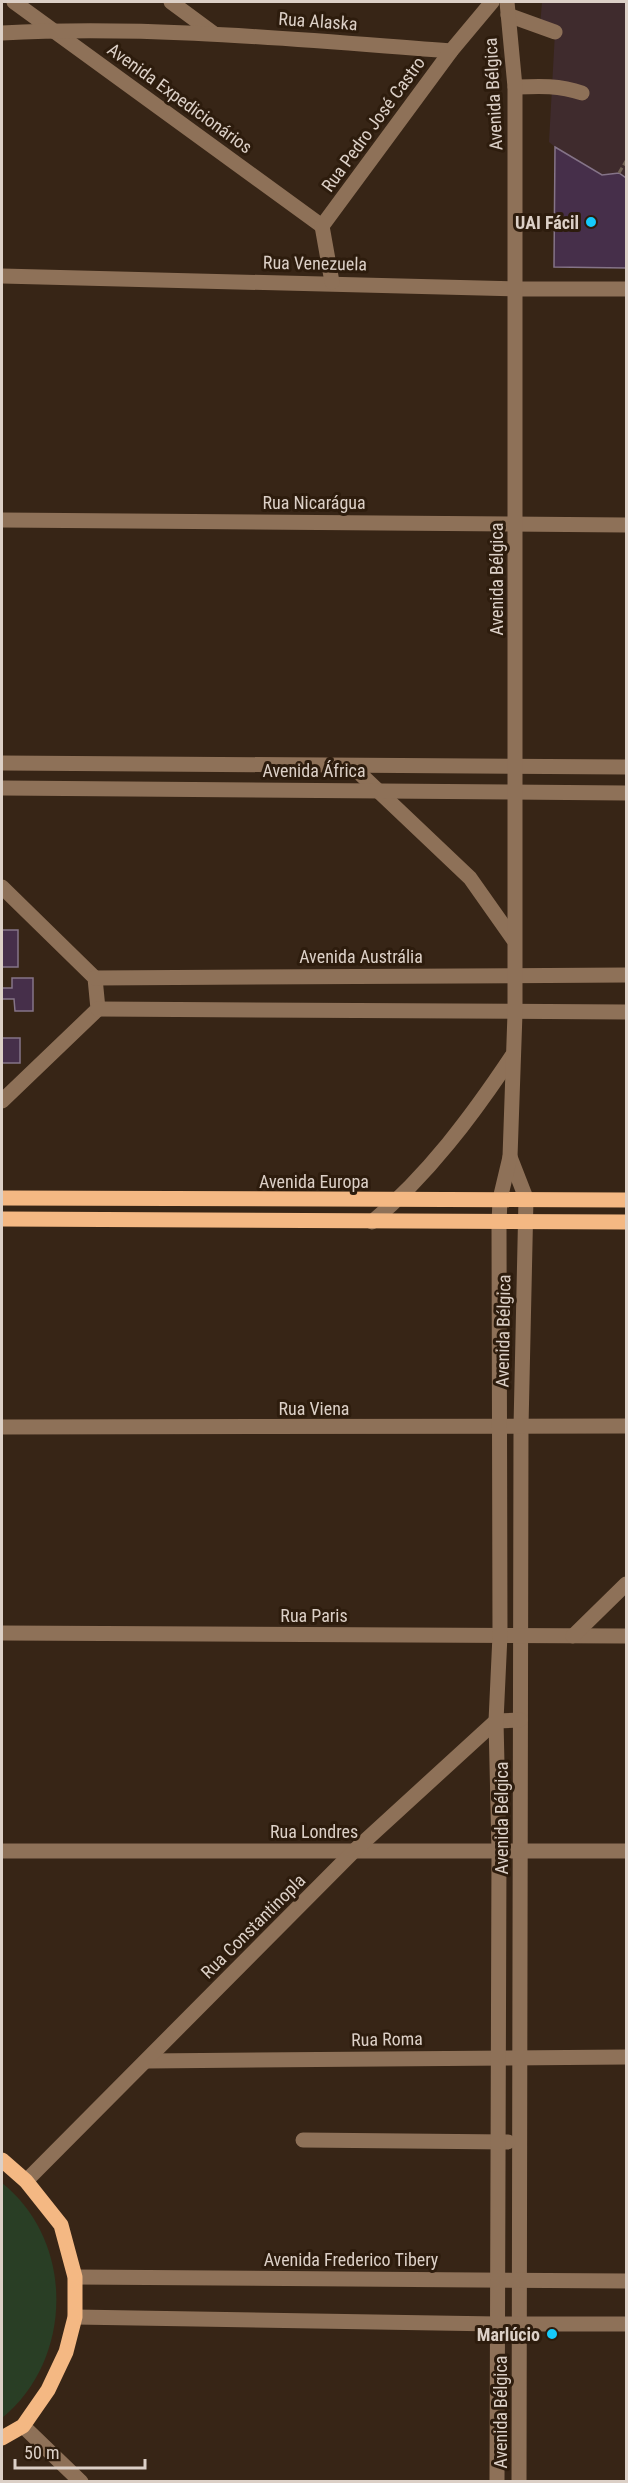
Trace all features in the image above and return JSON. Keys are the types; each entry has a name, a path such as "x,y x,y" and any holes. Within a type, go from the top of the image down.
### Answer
{"main road":[{"name":"Avenida Europa","path":"2,1198 627,1200"},
{"path":"2,1219 499,1224 627,1222"},
{"path":"2,2160 26,2181 61,2225 75,2277 75,2317 66,2352 48,2390 23,2426 2,2438"}],"street":[{"name":"Avenida Expedicionários","path":"14,2 322,226"},
{"path":"171,2 213,33"},
{"name":"Rua Pedro José Castro","path":"322,226 451,51 492,2"},
{"path":"507,8 555,32"},
{"name":"Avenida Bélgica","path":"497,2481 499,1851 496,1720 500,1635 499,1224 500,1199 510,1157 515,1013 513,939 516,766 515,87 507,8"},
{"name":"Rua Alaska","path":"2,33 55,30 213,33 451,51"},
{"path":"515,87 548,85 566,87 582,93"},
{"path":"322,226 332,282"},
{"name":"Rua Venezuela","path":"2,276 332,282 517,289 627,289"},
{"name":"Rua Nicarágua","path":"2,520 515,522 627,525"},
{"name":"Avenida África","path":"2,763 627,767"},
{"path":"214,765 214,789"},
{"path":"352,766 470,878 513,939"},
{"name":"Avenida África","path":"2,788 627,793"},
{"path":"2,886 95,978 98,1009"},
{"name":"Avenida Austrália","path":"95,978 627,975"},
{"path":"2,1101 98,1009 627,1012"},
{"path":"372,1222 396,1201 475,1112 513,1056"},
{"name":"Avenida Bélgica","path":"510,1157 525,1198 520,1427 522,1634 519,2481"},
{"name":"Rua Viena","path":"2,1427 627,1426"},
{"path":"573,1636 627,1584"},
{"name":"Rua Paris","path":"2,1633 627,1636"},
{"path":"496,1720 520,1720"},
{"name":"Rua Constantinopla","path":"26,2181 355,1850 496,1720"},
{"name":"Rua Londres","path":"2,1851 627,1851"},
{"name":"Rua Roma","path":"147,2061 520,2056 627,2057"},
{"path":"303,2140 520,2142"},
{"name":"Avenida Frederico Tibery","path":"75,2277 627,2281"},
{"path":"75,2317 627,2324"},
{"path":"23,2426 81,2481"}],"path":[{"path":"619,173 627,161"}],"shaded area":[{"path":"542,2 626,2 626,268 554,267 555,147 549,142 555,32 540,26"}],"green space":[{"path":"2,2183 26,2207 43,2236 53,2267 56,2300 53,2333 43,2365 26,2393 2,2418"}],"building":[{"name":"UAI Fácil","path":"555,147 602,175 619,173 626,178 626,268 554,267"},
{"path":"2,930 18,930 18,967 2,967"},
{"path":"12,978 33,978 33,1011 15,1011 14,999 2,999 2,988 12,988"},
{"path":"2,1038 20,1038 20,1063 2,1063"}],"place":[{"name":"UAI Fácil","path":"591,222"},
{"name":"Marlúcio","path":"552,2334"}]}
